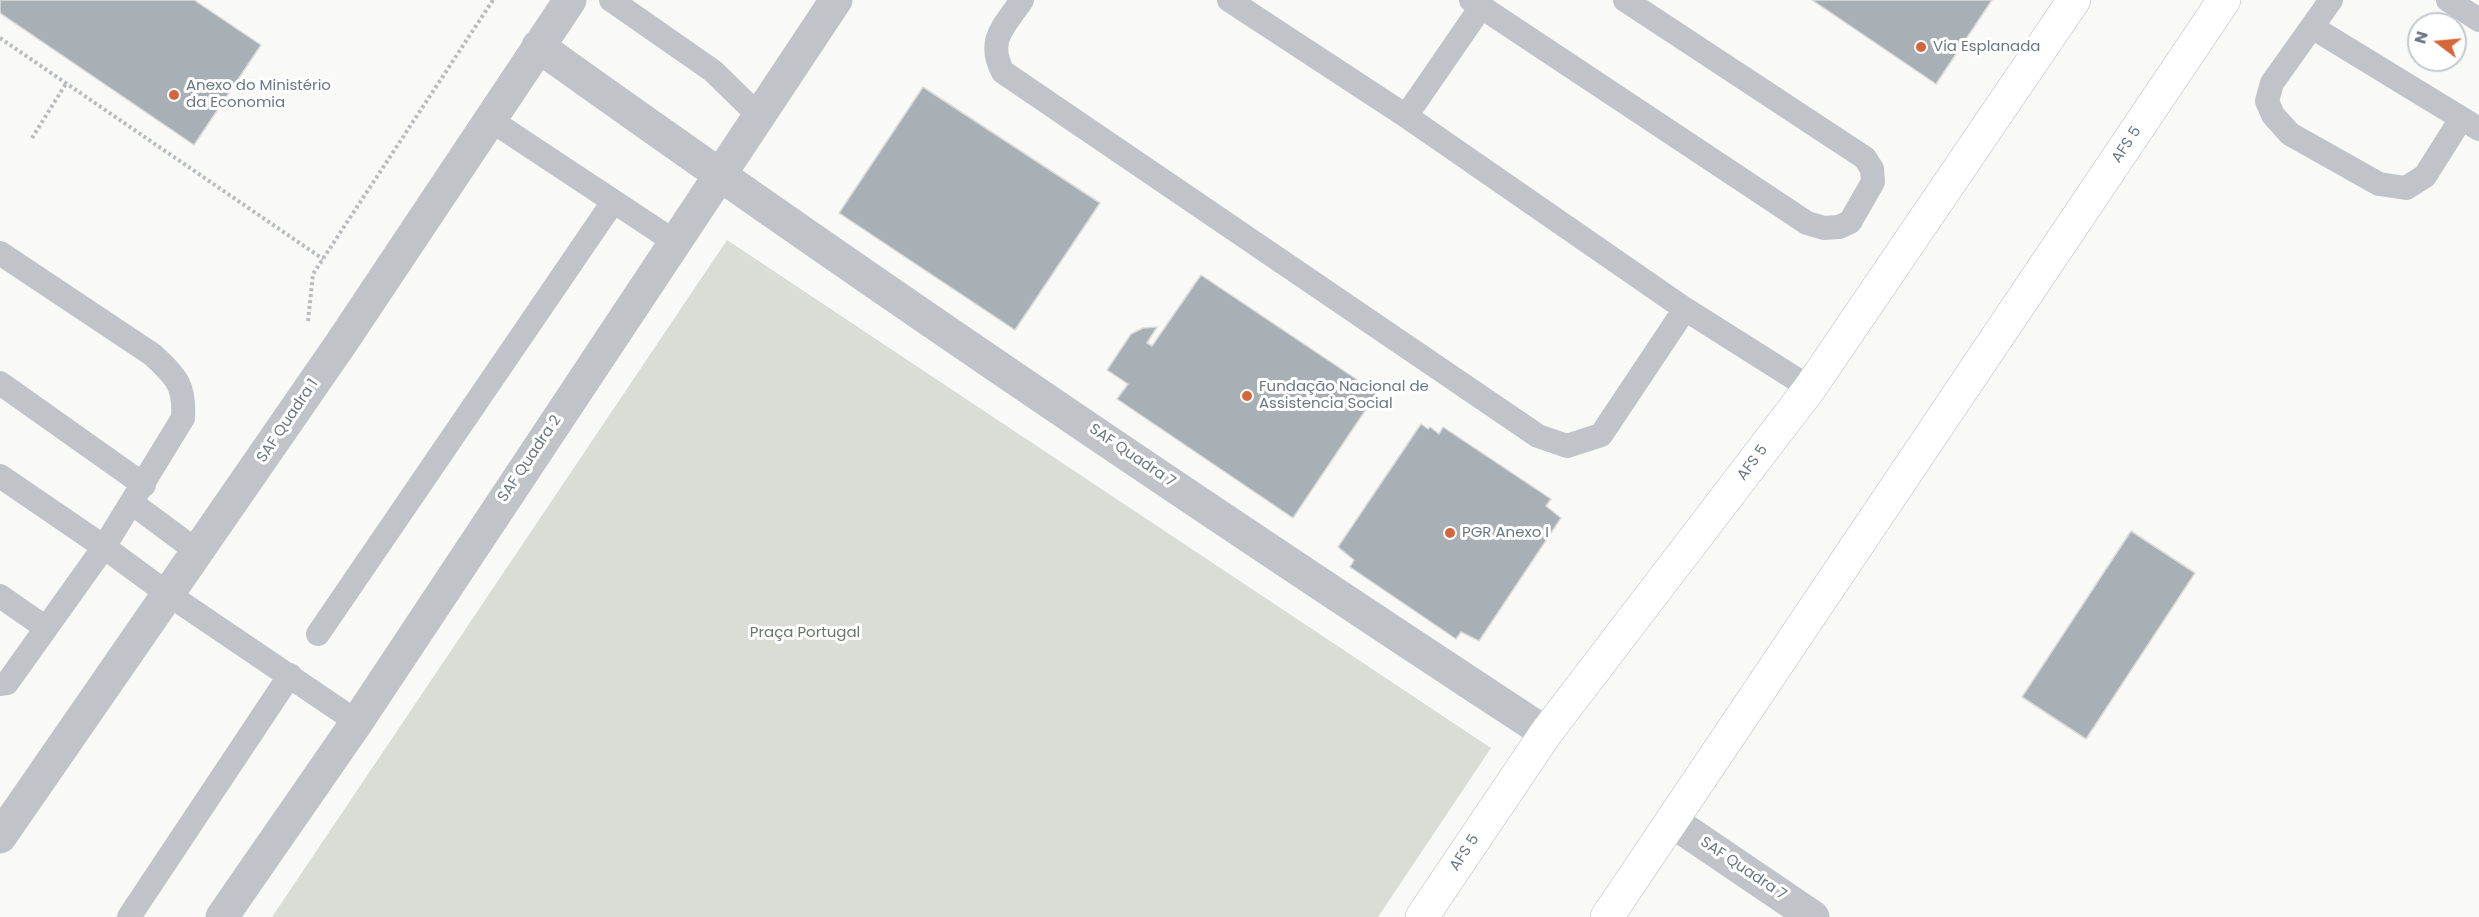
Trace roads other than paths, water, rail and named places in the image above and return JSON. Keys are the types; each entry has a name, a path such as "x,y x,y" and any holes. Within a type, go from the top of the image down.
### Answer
{"main road":[{"name":"AFS 5","path":"1422,917 1546,733 1810,388 2074,0"},
{"name":"AFS 5","path":"1607,917 2224,0"}],"street":[{"name":"SAF Quadra 1","path":"4,822 198,552 342,342 570,0"},
{"name":"SAF Quadra 2","path":"222,917 357,722 836,0"},
{"name":"SAF Quadra 7","path":"538,46 720,176 1357,609 1546,733"},
{"name":"SAF Quadra 7","path":"1673,822 1813,917"}],"lane":[{"path":"611,0 713,71 759,116"},
{"path":"1022,0 996,41 996,58 1004,72 1538,436 1567,446 1601,435 1685,309"},
{"path":"1228,0 1406,116 1685,309 1810,388"},
{"path":"1406,116 1476,3 1806,223 1824,228 1850,222 1873,182 1872,169 1865,158 1625,0"},
{"path":"2312,27 2470,124 2425,176 2406,188 2379,184 2290,134 2273,115 2267,101 2272,83 2331,0"},
{"path":"2448,0 2479,20"},
{"path":"489,119 675,242"},
{"path":"318,634 613,202"},
{"path":"0,253 153,355 173,375 184,398 183,418 104,547 7,683 0,684"},
{"path":"0,383 138,494 198,552"},
{"path":"0,476 168,594 357,722"},
{"path":"0,596 46,628"},
{"path":"129,917 290,675"}],"place":[{"name":"Via Esplanada","path":"1921,47"},
{"name":"Anexo do Ministério da Economia","path":"174,95"},
{"name":"Fundação Nacional de Assistencia Social","path":"1247,396"},
{"name":"PGR Anexo I","path":"1450,533"}],"park label":[{"name":"Praça Portugal","path":"805,633"}]}
